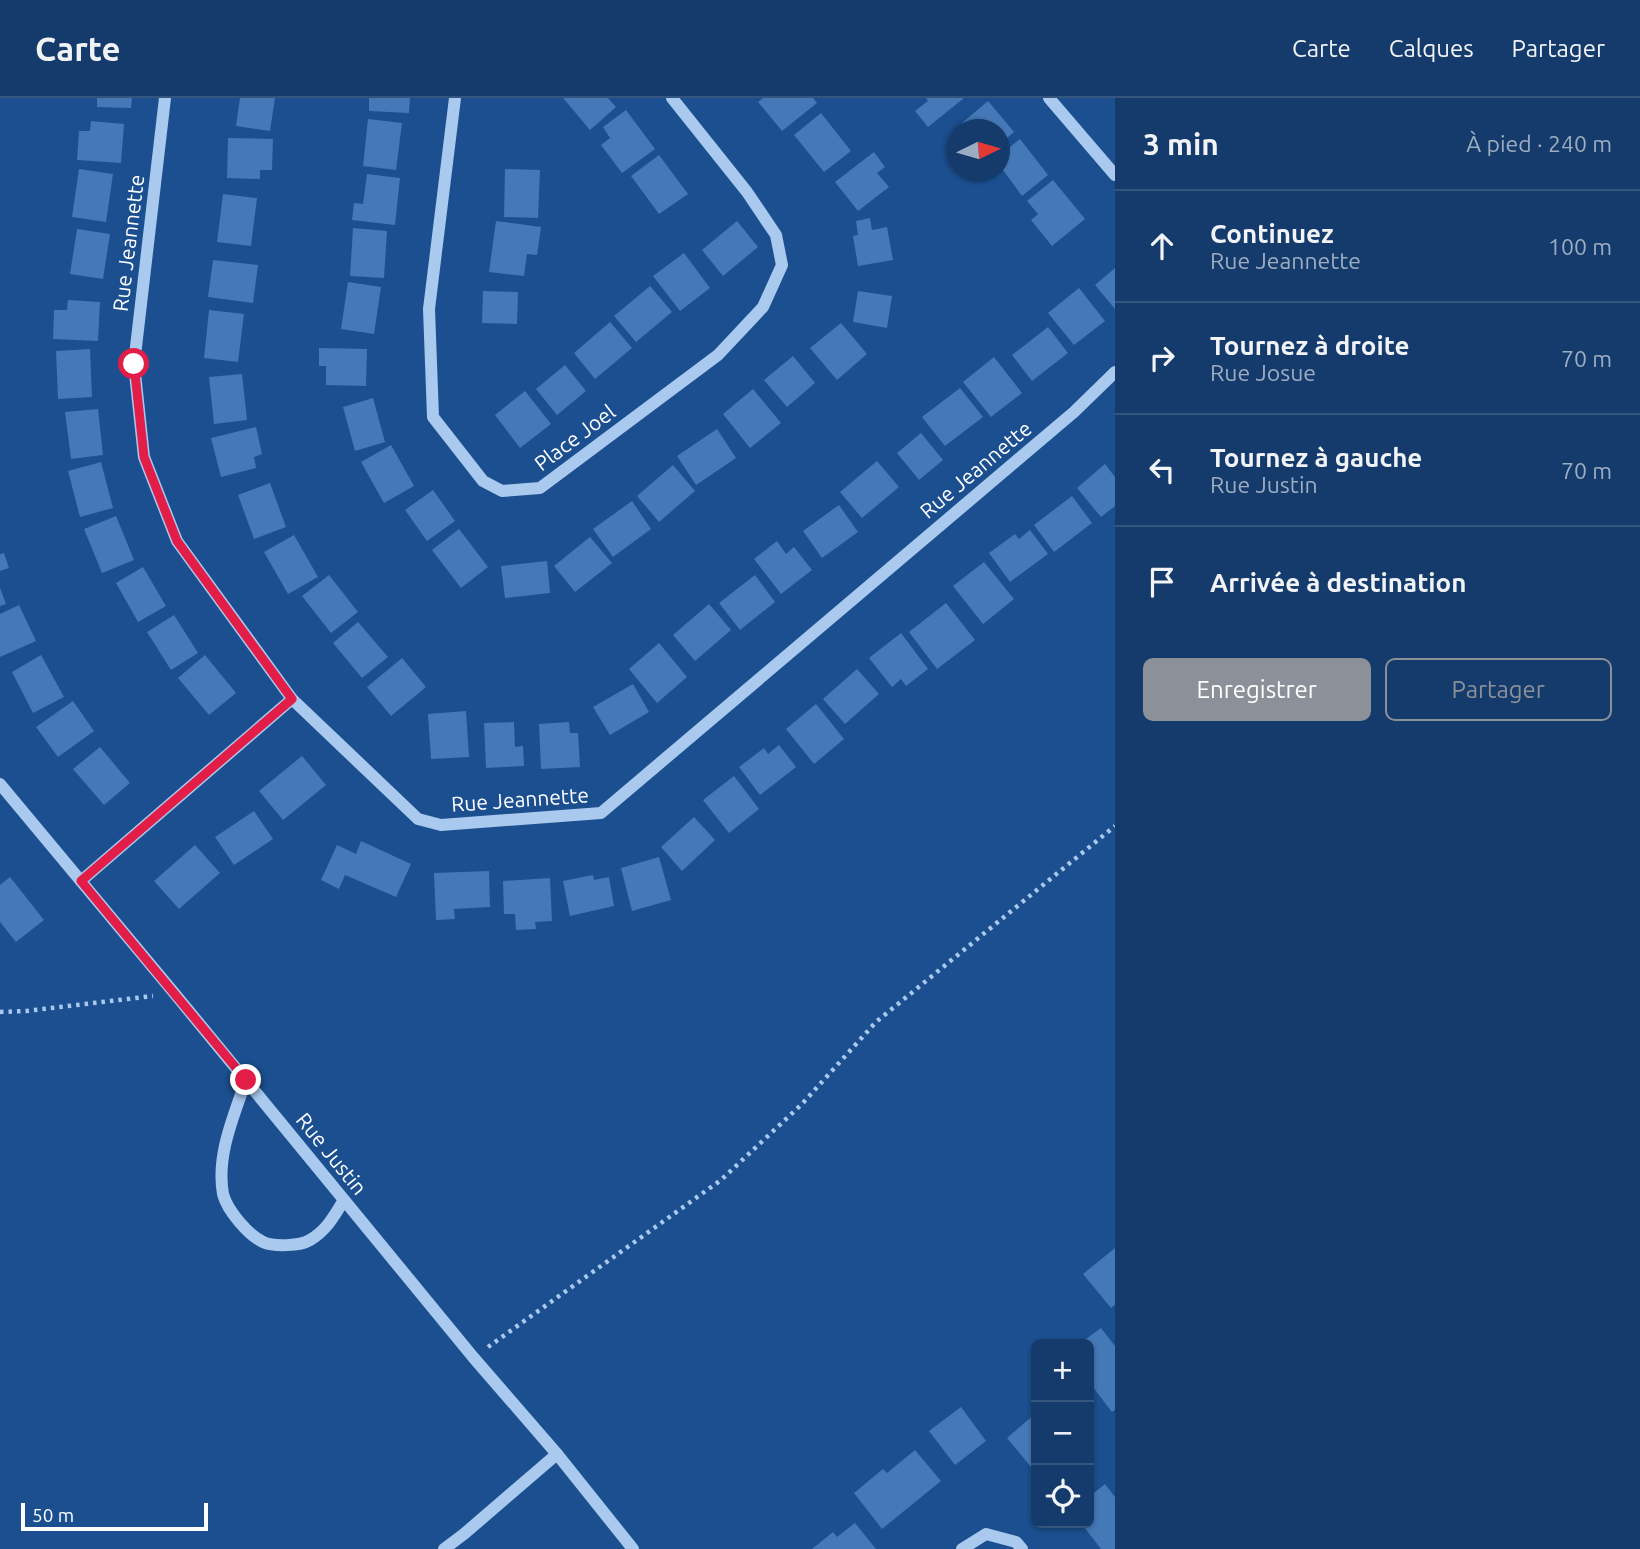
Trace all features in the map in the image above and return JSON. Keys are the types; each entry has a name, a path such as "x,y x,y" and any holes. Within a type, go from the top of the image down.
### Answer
{"street":[{"name":"Rue Jeannette","path":"165,98 134,364 144,457 177,541 292,699 418,819 441,825 601,813 1074,412 1115,372"},
{"name":"Place Joel","path":"455,98 429,309 433,417 483,481 502,491 540,488 718,355 762,307 782,265 776,235 747,192 672,98"},
{"path":"1049,98 1115,175"},
{"path":"81,881 292,699"},
{"name":"Rue Justin","path":"0,784 633,1549"},
{"path":"246,1080 221,1159 224,1196 239,1223 264,1242 286,1245 307,1242 326,1230 344,1200"},
{"path":"444,1549 557,1454"},
{"path":"962,1549 986,1534 1016,1542 1022,1549"}],"path":[{"path":"473,1357 721,1180 802,1104 876,1022 1115,826"},
{"path":"0,1012 175,994"}],"building":[{"path":"97,98 132,98 131,108 97,107"},
{"path":"240,98 275,98 270,131 236,126"},
{"path":"369,98 410,98 409,113 369,111"},
{"path":"563,98 608,98 616,107 590,130"},
{"path":"763,98 813,98 817,103 782,131 758,102"},
{"path":"926,98 964,98 928,127 915,111 928,101"},
{"path":"988,101 1003,119 967,119"},
{"path":"626,110 655,149 622,173 601,145 610,138 603,127"},
{"path":"821,113 851,151 824,172 794,135"},
{"path":"368,119 402,123 396,170 363,166"},
{"path":"91,121 124,124 121,163 77,160 79,131 90,131"},
{"path":"228,138 273,139 272,170 260,170 260,179 227,178"},
{"path":"1020,139 1048,175 1022,196 1010,180 1010,147"},
{"path":"874,152 885,167 877,173 889,187 858,211 835,182"},
{"path":"659,155 688,194 659,214 631,176"},
{"path":"79,169 113,174 106,222 72,217"},
{"path":"505,169 540,170 538,218 504,217"},
{"path":"367,174 400,178 395,225 352,220 354,203 363,204"},
{"path":"1053,180 1085,219 1052,246 1031,220 1038,214 1027,201"},
{"path":"223,194 257,198 251,246 217,242"},
{"path":"870,218 872,230 887,227 893,260 858,266 853,236 858,235 856,221"},
{"path":"496,221 541,227 537,255 527,254 524,276 489,272"},
{"path":"737,221 758,247 723,276 702,250"},
{"path":"353,228 387,231 384,278 350,276"},
{"path":"77,229 110,234 103,279 70,274"},
{"path":"684,253 710,288 680,311 653,276"},
{"path":"213,260 258,265 253,303 208,297"},
{"path":"1115,268 1115,309 1095,285"},
{"path":"348,282 381,287 374,334 341,329"},
{"path":"650,286 672,312 636,342 614,316"},
{"path":"1079,288 1105,321 1074,345 1048,313"},
{"path":"483,291 518,292 517,324 482,323"},
{"path":"858,291 892,296 887,328 853,322"},
{"path":"68,300 100,302 98,341 53,339 54,310 67,310"},
{"path":"209,310 244,314 238,362 204,358"},
{"path":"610,322 632,348 595,379 574,353"},
{"path":"841,323 867,354 837,380 810,348"},
{"path":"1048,327 1068,353 1032,381 1012,355"},
{"path":"319,348 367,349 366,386 326,385 326,366 319,366"},
{"path":"90,349 92,397 58,399 56,351"},
{"path":"793,356 815,383 787,407 764,380"},
{"path":"994,357 1022,393 991,417 963,382"},
{"path":"565,365 586,391 557,415 536,389"},
{"path":"242,374 247,420 214,424 209,377"},
{"path":"960,388 983,417 945,446 922,417"},
{"path":"753,389 781,423 750,448 723,414"},
{"path":"525,391 551,424 520,448 495,415"},
{"path":"373,398 385,442 355,451 343,407"},
{"path":"98,409 103,455 71,459 65,412"},
{"path":"256,427 262,454 254,457 256,468 221,477 211,438"},
{"path":"717,429 736,458 696,485 677,456"},
{"path":"921,433 943,460 919,480 897,453"},
{"path":"391,445 414,486 384,503 361,462"},
{"path":"877,461 899,487 862,518 840,492"},
{"path":"101,462 113,508 80,517 68,471"},
{"path":"1105,464 1115,477 1115,506 1101,517 1077,488"},
{"path":"673,465 695,491 659,522 637,496"},
{"path":"270,483 286,527 254,539 238,495"},
{"path":"433,490 455,521 427,541 405,510"},
{"path":"1072,496 1092,523 1054,552 1034,525"},
{"path":"632,501 651,529 613,557 593,529"},
{"path":"839,505 858,532 822,558 803,531"},
{"path":"116,516 134,560 102,573 84,529"},
{"path":"459,529 488,567 461,588 432,550"},
{"path":"1030,530 1048,554 1010,582 989,553 1015,534 1019,539"},
{"path":"294,535 318,577 288,594 264,552"},
{"path":"590,537 612,563 575,592 554,566"},
{"path":"777,541 786,554 794,547 812,570 781,594 754,559"},
{"path":"4,553 9,568 0,571 0,554"},
{"path":"547,561 550,593 505,598 501,566"},
{"path":"984,562 1014,599 983,624 953,586"},
{"path":"143,567 166,606 138,622 116,583"},
{"path":"329,575 358,612 331,633 302,596"},
{"path":"755,575 775,602 740,630 719,603"},
{"path":"0,588 6,604 0,606"},
{"path":"946,603 975,640 937,669 909,632"},
{"path":"709,604 731,630 695,661 673,635"},
{"path":"19,605 36,641 0,657 0,614"},
{"path":"174,615 198,653 171,670 147,632"},
{"path":"358,622 388,657 362,678 333,643"},
{"path":"901,633 928,669 906,686 901,679 892,687 869,658"},
{"path":"659,643 687,677 657,703 629,669"},
{"path":"41,655 64,697 33,713 12,672"},
{"path":"205,655 236,693 209,715 178,678"},
{"path":"402,658 426,687 391,716 367,687"},
{"path":"857,669 879,694 845,724 823,699"},
{"path":"633,684 649,712 610,735 593,707"},
{"path":"73,701 94,731 58,757 36,727"},
{"path":"816,704 844,739 814,764 786,729"},
{"path":"466,711 469,757 431,759 428,714"},
{"path":"514,722 515,747 523,746 524,766 486,768 484,723"},
{"path":"569,722 570,733 578,733 580,767 541,769 539,724"},
{"path":"779,745 796,767 760,795 739,767 764,748 768,754"},
{"path":"100,747 130,783 104,805 73,769"},
{"path":"302,756 326,785 283,820 259,791"},
{"path":"734,776 759,809 729,833 703,800"},
{"path":"254,811 273,839 234,865 215,837"},
{"path":"694,817 715,840 682,871 661,847"},
{"path":"361,841 411,864 396,897 345,875 339,889 321,880 337,845 356,854"},
{"path":"195,845 220,873 179,909 154,881"},
{"path":"659,857 671,900 632,911 621,868"},
{"path":"489,871 490,907 454,909 455,919 436,920 434,873"},
{"path":"593,875 594,880 609,877 614,906 570,916 563,881"},
{"path":"10,877 44,920 16,942 0,922 0,885"},
{"path":"550,878 552,921 535,922 536,929 516,930 515,914 504,914 503,881"},
{"path":"1115,1248 1115,1305 1111,1308 1083,1274"},
{"path":"1101,1328 1115,1346 1115,1410 1112,1412 1094,1389 1094,1339 1086,1339"},
{"path":"961,1407 986,1441 955,1465 929,1431"},
{"path":"1031,1417 1031,1467 1007,1438"},
{"path":"915,1450 941,1481 882,1529 854,1493 883,1469 887,1473"},
{"path":"1105,1484 1115,1497 1115,1549 1101,1549 1085,1528 1094,1528 1094,1493"},
{"path":"855,1523 876,1549 812,1549 833,1532 837,1537"}],"route":[{"path":"134,364 144,457 177,541 292,699 81,881 246,1080"}]}
